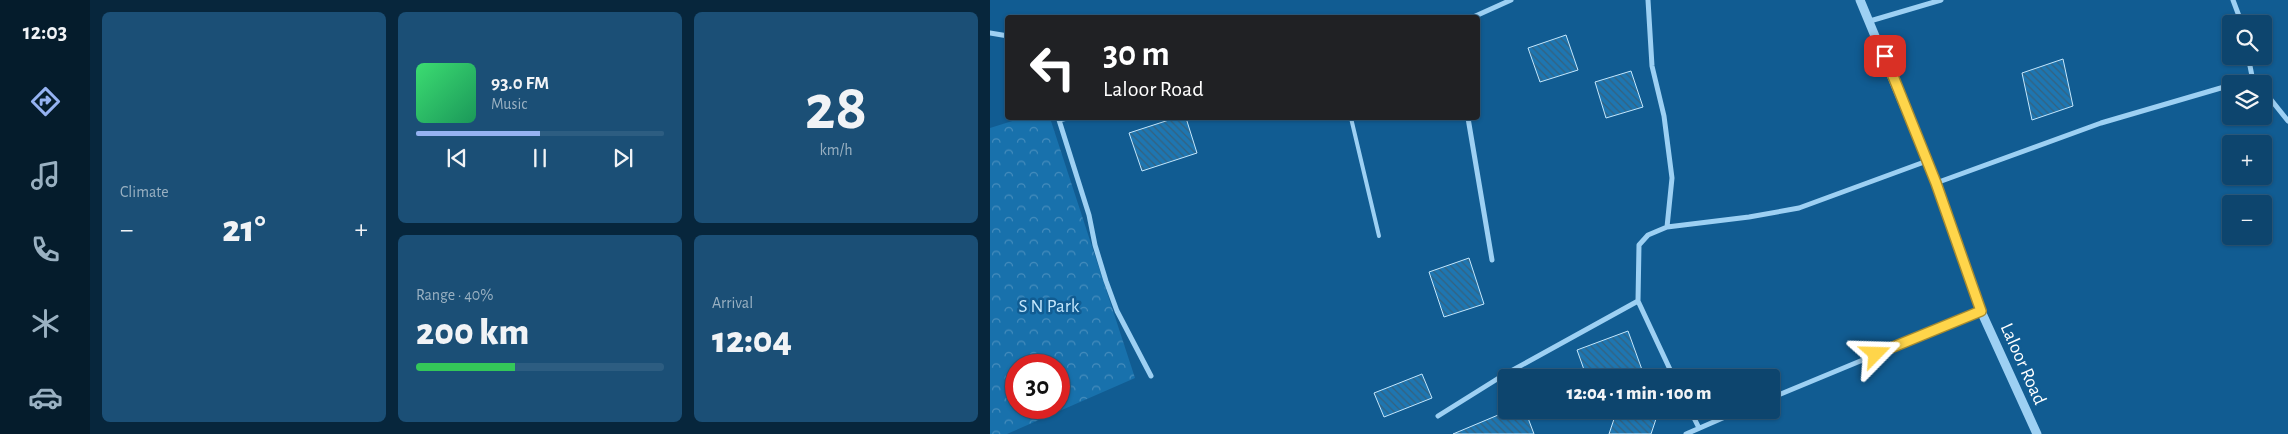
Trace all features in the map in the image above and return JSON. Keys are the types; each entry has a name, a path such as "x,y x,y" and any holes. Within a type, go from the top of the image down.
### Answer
{"street":[{"path":"1478,15 1511,0"},
{"path":"1648,0 1652,66 1664,116 1672,178 1667,227"},
{"name":"Laloor Road","path":"1860,0 1936,183 1981,311 2037,434"},
{"path":"1870,21 1941,0"},
{"path":"2234,0 2239,15"},
{"path":"990,33 1005,36"},
{"path":"1936,183 2102,123 2222,88"},
{"path":"2272,101 2288,121"},
{"path":"1059,120 1089,215 1106,281 1117,311 1151,376"},
{"path":"1468,120 1492,260"},
{"path":"1670,369 1638,301 1639,245 1648,235 1667,227 1748,217 1799,208 1927,161"},
{"path":"1438,416 1502,376 1638,301"},
{"path":"1780,394 1981,311"},
{"path":"1694,419 1699,428"},
{"path":"1686,434 1720,419"}],"lane":[{"path":"1350,120 1379,236"}],"green space":[{"name":"S N Park","path":"1016,120 1051,120 1135,378 1070,406 1070,354 1005,354 1005,419 1041,419 1007,434 990,434 990,128"}],"building":[{"path":"1566,35 1578,70 1540,82 1528,48"},
{"path":"2063,59 2073,106 2032,120 2022,73"},
{"path":"1631,71 1643,107 1606,118 1595,82"},
{"path":"1169,120 1187,120 1197,153 1142,171 1129,133"},
{"path":"1469,258 1484,304 1444,317 1429,272"},
{"path":"1628,331 1642,369 1584,369 1577,350"},
{"path":"1422,374 1432,398 1384,417 1374,393"},
{"path":"1498,415 1498,419 1528,419 1534,434 1453,434"},
{"path":"1614,419 1656,419 1651,434 1609,434"}],"route":[{"path":"1876,354 1981,311 1936,183 1885,56"}]}
